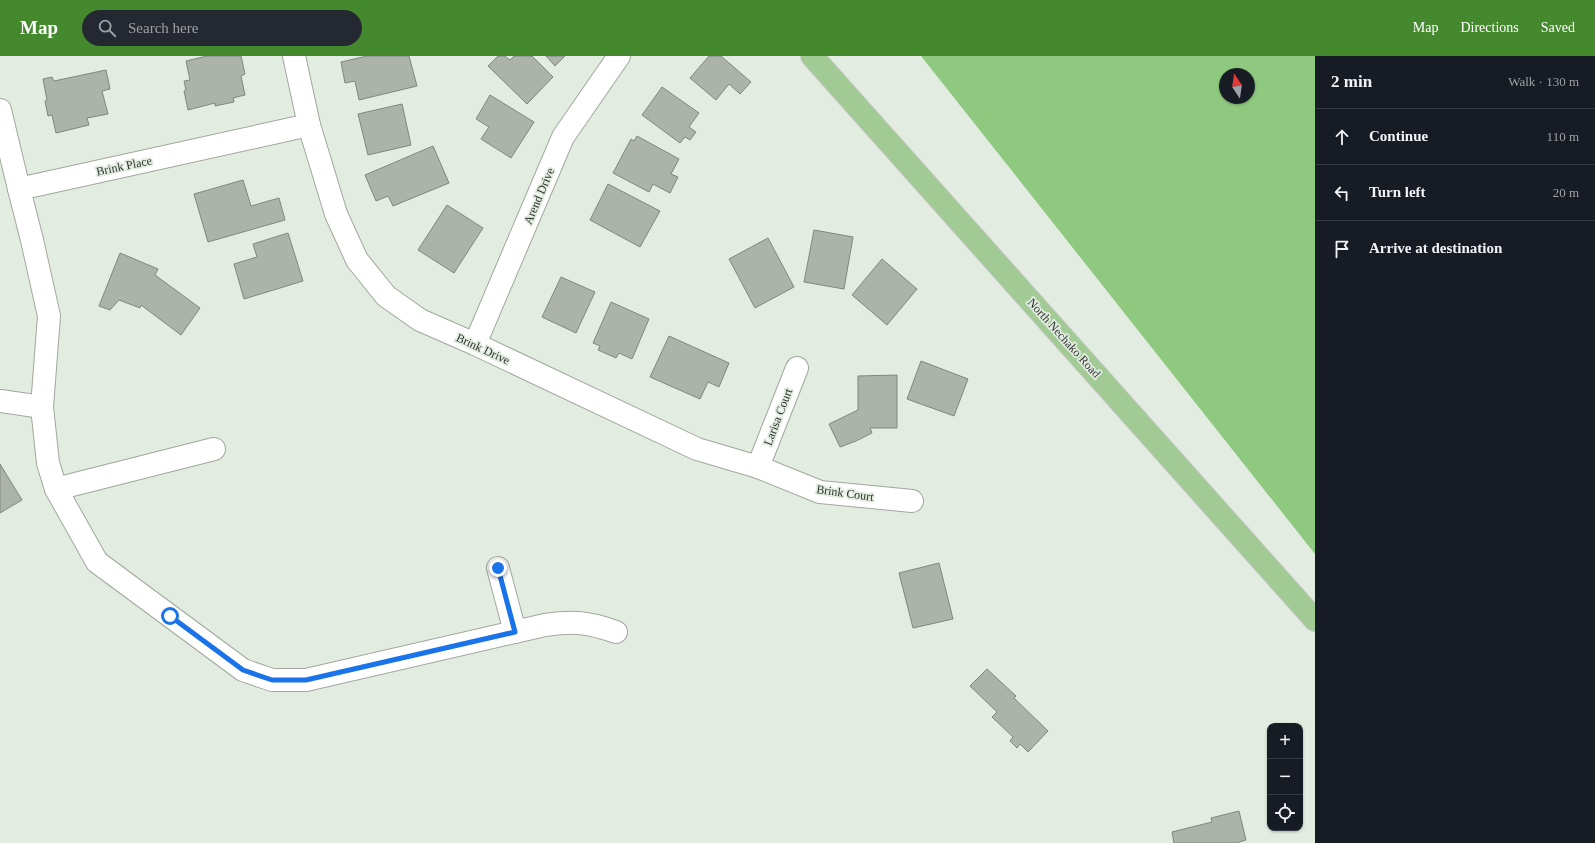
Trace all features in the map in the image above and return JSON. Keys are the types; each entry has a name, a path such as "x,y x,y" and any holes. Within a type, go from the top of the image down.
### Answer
{"main road":[{"name":"North Nechako Road","path":"812,56 1315,620"}],"street":[{"name":"Brink Drive","path":"294,56 309,125 336,214 357,260 386,296 420,320 475,344 697,449 758,467"},
{"name":"Arend Drive","path":"475,344 563,137 618,56"},
{"path":"0,110 49,316 42,407 48,463 56,489 97,562 243,670 272,680 306,680 545,625 568,622 593,624 616,632"},
{"name":"Brink Place","path":"19,189 309,125"},
{"name":"Larisa Court","path":"758,467 797,368"},
{"path":"0,401 42,407"},
{"path":"56,489 214,449"},
{"name":"Brink Court","path":"758,467 820,492 912,501"},
{"path":"498,568 515,632"}],"green space":[{"path":"921,56 1315,56 1315,554"}],"building":[{"path":"207,56 241,56 245,74 241,76 245,95 233,98 234,102 215,106 215,103 188,110 184,91 186,90 184,81 190,80 186,61"},
{"path":"367,56 409,56 417,86 359,100 355,81 345,83 341,62"},
{"path":"498,56 505,56 510,60 514,56 532,56 553,77 527,104 488,66"},
{"path":"546,56 565,56 555,66"},
{"path":"709,56 721,56 751,82 740,94 729,84 716,100 690,78"},
{"path":"106,70 110,89 102,91 108,114 87,118 89,125 56,133 52,115 48,116 43,79 52,77 54,81"},
{"path":"662,87 699,113 689,127 696,132 690,140 685,137 680,143 642,115"},
{"path":"490,95 534,122 511,158 481,139 489,127 476,119"},
{"path":"402,104 411,145 368,155 358,114"},
{"path":"637,136 679,159 671,174 678,177 670,193 653,184 649,192 613,173 631,139 634,141"},
{"path":"433,146 449,183 393,206 388,196 376,201 365,175"},
{"path":"243,180 251,206 279,198 285,220 208,242 194,194"},
{"path":"608,184 660,211 640,247 590,220"},
{"path":"447,205 483,228 454,273 418,250"},
{"path":"814,230 853,237 844,289 804,282"},
{"path":"288,233 303,281 244,299 234,264 257,257 253,244"},
{"path":"768,238 794,287 755,308 729,259"},
{"path":"120,253 158,269 155,275 200,308 181,335 141,305 140,308 119,300 110,310 99,306"},
{"path":"882,259 917,289 887,325 852,295"},
{"path":"561,277 595,292 576,333 542,317"},
{"path":"611,302 649,319 632,359 619,353 616,358 598,350 600,346 593,343"},
{"path":"669,336 729,363 719,387 708,382 700,399 650,377"},
{"path":"921,361 968,379 954,416 907,399"},
{"path":"897,375 897,428 870,428 872,433 840,447 829,424 858,410 858,376"},
{"path":"0,464 22,500 0,513"},
{"path":"939,563 953,619 913,628 899,573"},
{"path":"987,669 1016,696 1014,698 1048,731 1028,752 1020,744 1017,748 1010,741 1013,737 992,717 997,712 970,686"},
{"path":"1239,811 1246,840 1236,843 1174,843 1172,832 1212,822 1211,818"}],"route":[{"path":"170,616 243,670 272,680 306,680 515,632 498,568"}]}
